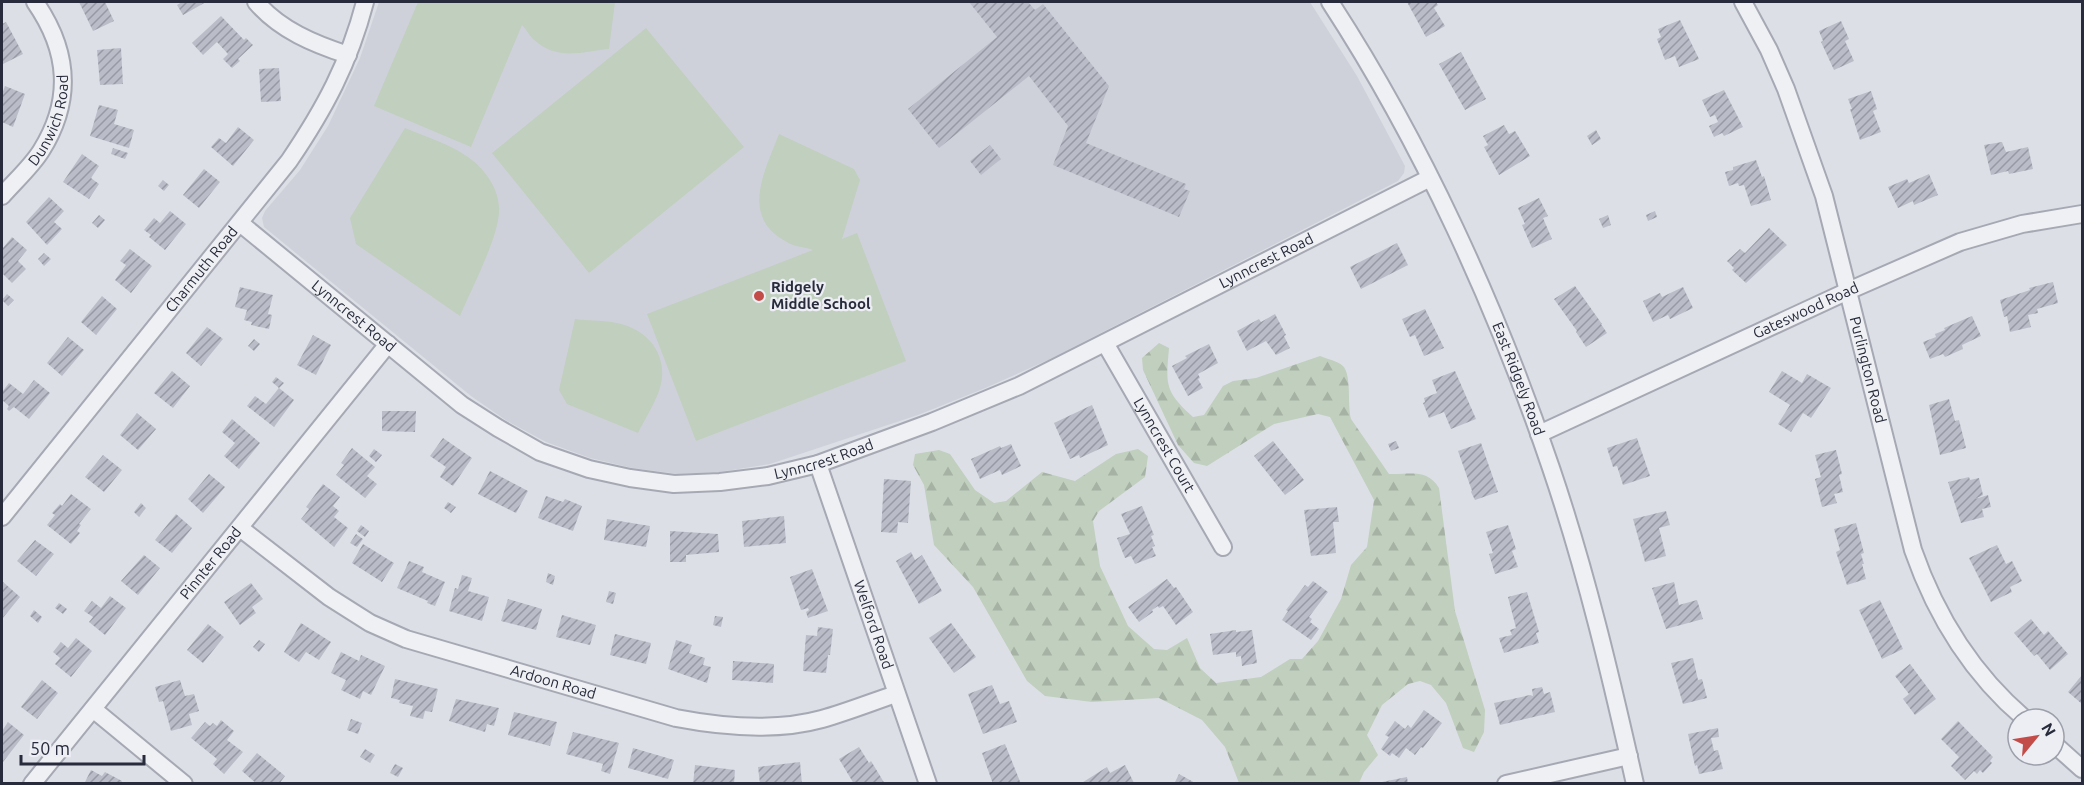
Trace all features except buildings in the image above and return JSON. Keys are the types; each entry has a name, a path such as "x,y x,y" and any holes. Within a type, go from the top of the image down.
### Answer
{"street":[{"name":"Dunwich Road","path":"2,196 40,153 57,123 63,95 63,69 58,42 49,21 35,2"},
{"path":"256,2 288,29 314,44 348,56"},
{"name":"Charmuth Road","path":"2,517 289,161 318,119 348,56 365,2"},
{"name":"East Ridgely Road","path":"1330,2 1367,62 1430,178 1488,302 1552,469 1588,590 1635,783"},
{"name":"Purlington Road","path":"1743,2 1769,50 1799,121 1824,196 1913,550 1923,580 1956,642 1980,674 2011,707"},
{"name":"Lynncrest Road","path":"240,223 462,405 498,428 540,452 589,469 674,484 720,482 768,476 818,464 932,422 1019,386 1430,178"},
{"name":"Gateswood Road","path":"1539,434 1848,291 1960,242 2022,224 2082,214"},
{"name":"Lynncrest Court","path":"1105,343 1224,547"},
{"name":"Pinnter Road","path":"32,783 388,344"},
{"name":"Welford Road","path":"818,464 928,783"},
{"name":"Ardoon Road","path":"240,528 329,597 370,623 406,639 676,718 707,724 743,727 821,720 896,694"},
{"path":"93,709 184,783"},
{"path":"2066,755 2082,769"},
{"path":"1506,783 1629,756"}],"shaded area":[{"name":"Ridgely Middle School","path":"379,2 1310,2 1357,76 1405,166 1404,173 1398,181 1048,360 918,415 770,464 719,472 678,474 632,468 590,458 546,442 507,421 471,396 264,227 262,218 265,211 300,170 328,126 360,58"}],"green space":[{"path":"418,2 615,2 609,49 560,53 542,46 522,25 471,147 374,106"},
{"path":"646,28 744,147 589,273 492,153"},
{"path":"405,128 461,152 485,172 496,192 499,207 495,232 460,316 356,244 350,218"},
{"path":"779,134 854,169 860,180 842,239 857,233 906,361 696,441 647,314 813,250 793,245 772,232 764,220 760,207 763,178"},
{"path":"575,319 610,322 632,328 642,333 656,349 660,358 662,380 657,396 638,433 567,404 559,390"},
{"path":"1159,343 1169,348 1167,370 1172,393 1193,417 1204,415 1223,386 1233,381 1256,378 1320,356 1338,363 1346,371 1351,419 1389,474 1423,475 1439,488 1455,611 1485,710 1484,732 1474,752 1463,748 1446,703 1431,685 1420,681 1408,684 1382,705 1367,735 1378,755 1364,772 1359,783 1239,783 1225,747 1202,720 1159,698 1092,702 1045,696 1027,681 973,587 934,545 924,485 913,465 915,454 939,450 950,454 975,490 994,503 1006,501 1042,472 1075,481 1116,454 1138,449 1148,456 1145,477 1099,511 1093,521 1100,566 1128,626 1154,649 1167,650 1187,638 1200,668 1216,683 1261,677 1290,659 1302,659 1318,641 1341,599 1351,565 1367,547 1374,500 1330,417 1318,414 1274,424 1207,466 1194,463 1178,445 1143,370 1142,358"}],"place":[{"name":"Ridgely Middle School","path":"759,296"}]}
